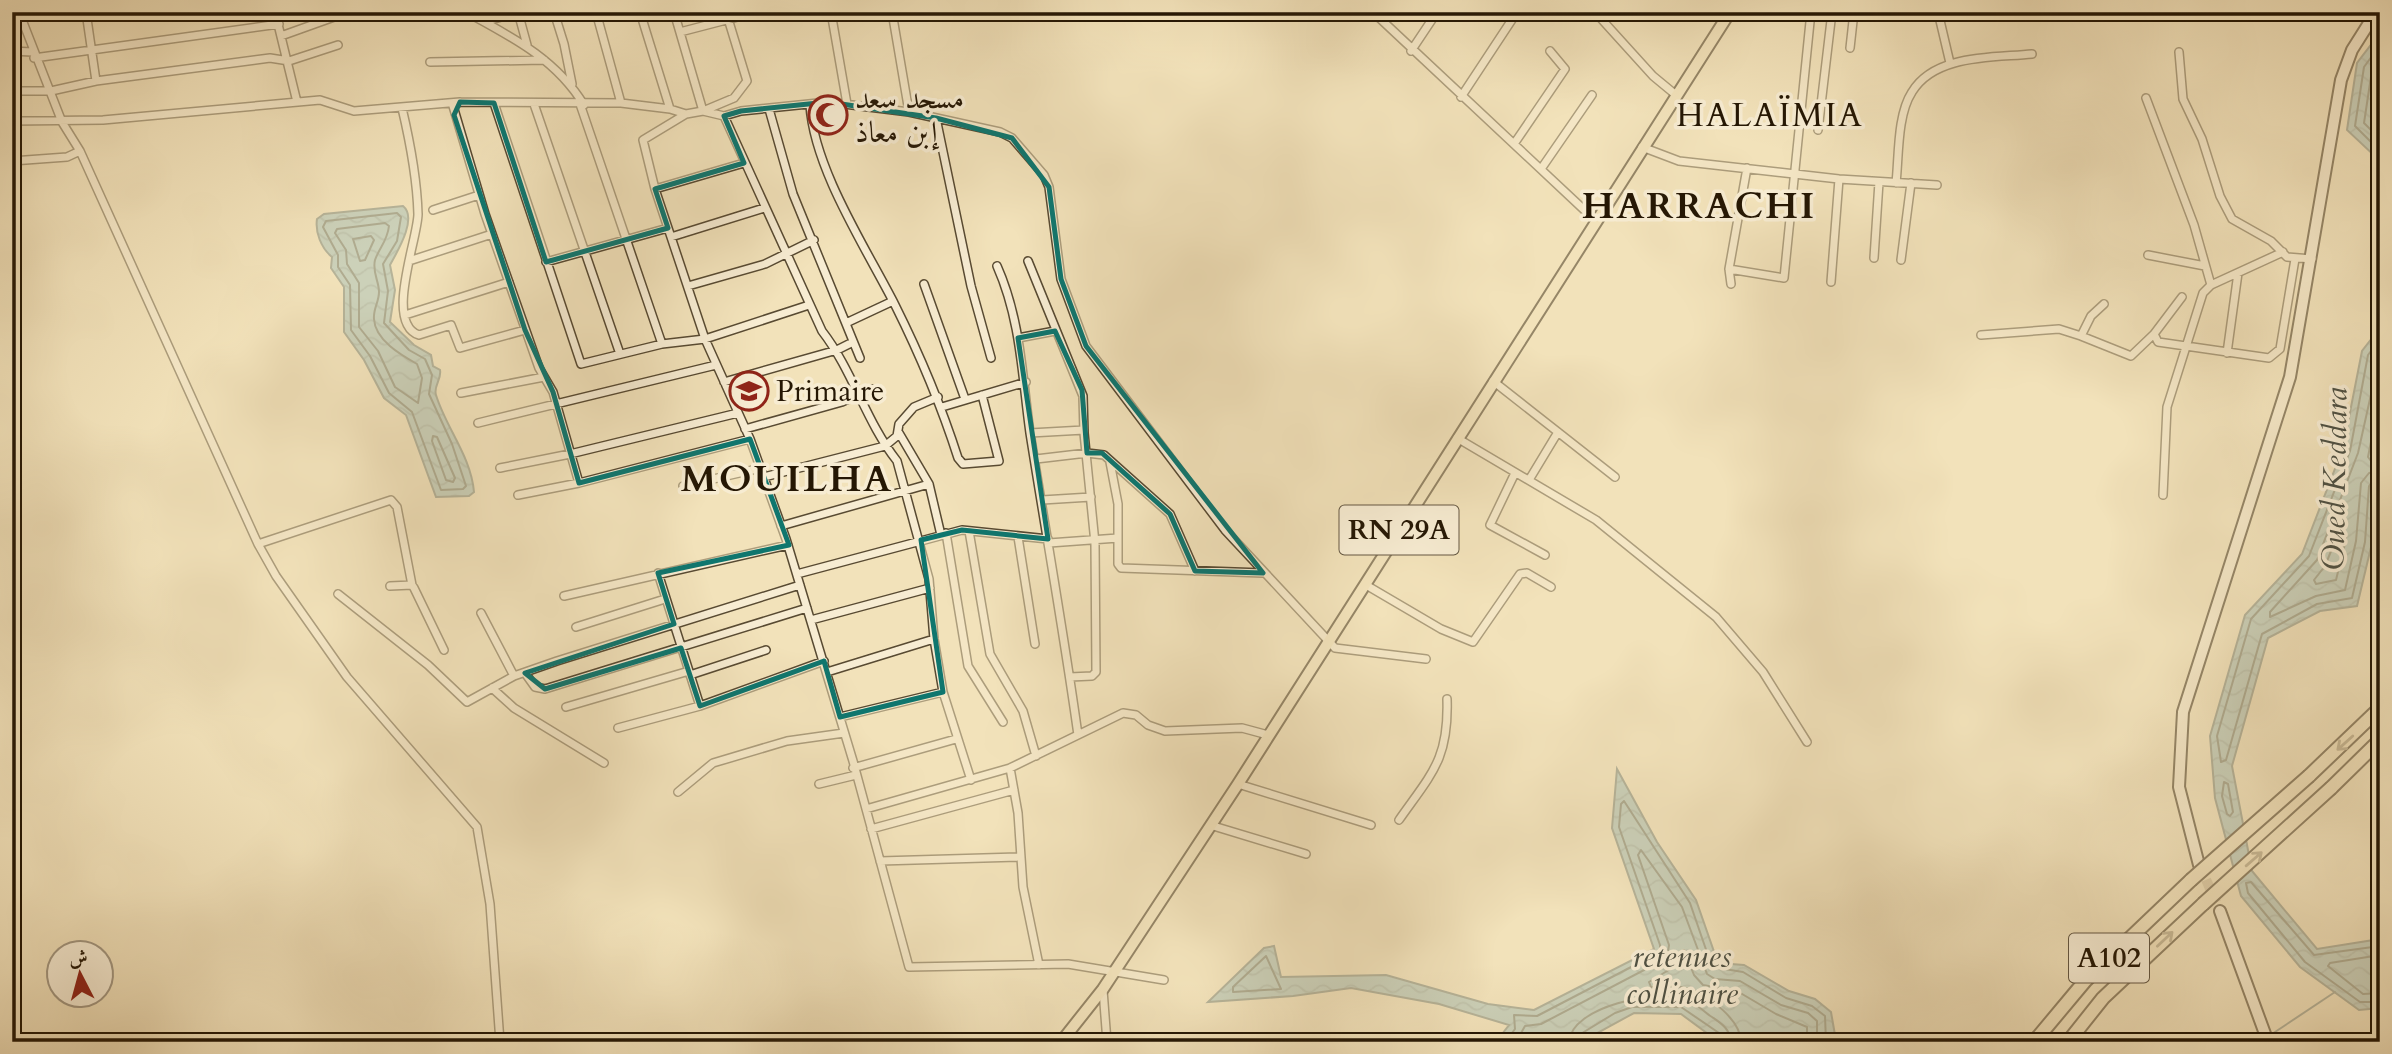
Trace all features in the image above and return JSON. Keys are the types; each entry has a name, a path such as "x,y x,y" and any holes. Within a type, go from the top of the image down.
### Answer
{"highway":[{"name":"A102","path":"2034,1042 2085,981 2191,880 2309,776 2380,708"},
{"name":"A102","path":"2068,1042 2103,998 2380,740"}],"main road":[{"path":"2199,864 2179,787 2183,712 2290,377 2341,80 2352,50 2376,12"},
{"name":"RN 29A","path":"1061,1042 1103,989 1238,784 1727,14"},
{"path":"2220,911 2269,1042"}],"street":[{"path":"19,12 62,122 80,151 258,544 276,576 347,677 477,827 490,904 500,1042"},
{"path":"86,12 96,81"},
{"path":"275,12 297,102"},
{"path":"281,36 348,12"},
{"path":"466,12 491,20 527,45 572,85"},
{"path":"491,20 518,12 527,45"},
{"path":"554,12 572,85 582,104 662,344"},
{"path":"596,12 621,103"},
{"path":"640,12 670,109"},
{"path":"674,12 703,111"},
{"path":"680,32 727,15 757,12"},
{"path":"846,12 831,13 847,104"},
{"path":"892,12 909,113"},
{"path":"1373,12 1411,51 1596,221"},
{"path":"1411,51 1437,12"},
{"path":"1461,97 1517,12"},
{"path":"1596,12 1653,76 1676,95"},
{"path":"1729,269 1784,278 1792,172 1811,12"},
{"path":"1818,130 1832,12"},
{"path":"1850,48 1854,12"},
{"path":"1938,12 1950,63"},
{"path":"727,15 747,81 734,98 703,111 687,114 643,140 655,189 705,339 750,439 788,545 827,672 909,967 1039,965 1116,970 1164,980"},
{"path":"12,51 34,55 90,52 279,24"},
{"path":"12,91 51,91 96,81 270,58 289,61 338,45"},
{"path":"1514,144 1565,69 1550,51"},
{"path":"2179,52 2183,99 2202,139 2224,206 2238,224 2271,241 2283,252 2295,259 2312,259"},
{"path":"1896,183 1903,120 1912,92 1929,75 1950,63 2032,54"},
{"path":"430,62 545,60"},
{"path":"1541,169 1592,95"},
{"path":"2146,98 2154,125 2164,140 2211,285"},
{"path":"12,121 62,122 320,100 354,111 460,102 621,103 670,109 687,114"},
{"path":"460,102 453,106 454,115 525,330 556,404 579,483"},
{"path":"703,111 724,117 828,102 936,118 1000,132 1012,138 1044,175 1049,187 1061,279 1086,346 1225,530 1335,648 1426,659"},
{"path":"494,103 578,361 586,363 662,344 705,339 809,305"},
{"path":"534,104 620,354"},
{"path":"810,105 817,143 840,197 893,300 938,397 961,463 998,462 982,395"},
{"path":"401,107 412,152 418,214 404,280 405,315 414,334 451,325 460,348 525,330"},
{"path":"769,109 782,162 799,210 814,240 860,358"},
{"path":"724,117 822,331 861,395 885,446 897,461 921,540 943,692 971,780"},
{"path":"936,118 968,273 991,358"},
{"path":"1642,147 1679,161 1839,179 1937,185"},
{"path":"12,161 67,157 80,151"},
{"path":"655,189 744,163"},
{"path":"1731,284 1729,269 1747,168"},
{"path":"1831,282 1839,179"},
{"path":"1874,258 1879,182"},
{"path":"1901,260 1911,183"},
{"path":"433,210 479,195"},
{"path":"671,237 764,208"},
{"path":"546,262 668,228"},
{"path":"409,261 492,234"},
{"path":"688,286 765,264 814,240"},
{"path":"2163,495 2165,416 2183,346 2203,293 2211,285 2283,252"},
{"path":"2148,255 2206,266"},
{"path":"2154,334 2158,342 2263,358 2276,354 2295,259"},
{"path":"1028,261 1055,331 1082,390 1094,540 1096,672 1093,676 1070,677"},
{"path":"997,266 1008,295 1026,382 1030,432 1078,734"},
{"path":"2227,353 2238,273"},
{"path":"405,315 509,282"},
{"path":"924,284 965,399"},
{"path":"1980,335 2059,329 2131,356 2154,334 2182,297"},
{"path":"846,323 893,300"},
{"path":"2081,336 2091,316 2104,304"},
{"path":"1018,338 1055,331"},
{"path":"724,382 836,350 853,342"},
{"path":"478,423 716,365"},
{"path":"461,393 544,377"},
{"path":"1493,381 1615,477"},
{"path":"942,407 1026,382"},
{"path":"745,429 861,395 871,389"},
{"path":"938,397 914,407 898,426 899,433 929,484 944,534 968,666 1003,722"},
{"path":"500,468 570,454 738,413"},
{"path":"1030,432 1084,430"},
{"path":"1529,480 1558,432"},
{"path":"764,477 885,446 899,433"},
{"path":"1457,438 1612,531 1716,617 1763,672 1807,742"},
{"path":"518,495 579,483 750,439"},
{"path":"1036,459 1100,453 1170,514 1195,571"},
{"path":"1110,462 1118,504 1118,564 1121,568 1263,573"},
{"path":"683,486 761,468"},
{"path":"1515,473 1490,525 1545,555"},
{"path":"781,526 929,484"},
{"path":"1042,500 1091,497"},
{"path":"258,544 391,500 397,507 412,585 444,650"},
{"path":"797,574 944,534 969,531 1049,541 1118,538"},
{"path":"969,531 990,654 1023,711 1036,755"},
{"path":"1018,537 1035,644"},
{"path":"564,596 788,545"},
{"path":"658,573 700,706"},
{"path":"1366,585 1441,629 1473,642 1520,574 1527,573 1552,587"},
{"path":"338,594 428,665 463,700 472,701 514,676 800,584"},
{"path":"390,586 412,585"},
{"path":"811,620 930,588"},
{"path":"576,627 665,599"},
{"path":"525,673 535,687 545,689 807,608"},
{"path":"481,612 514,676"},
{"path":"827,672 934,639"},
{"path":"566,707 766,650"},
{"path":"618,728 700,706 824,662"},
{"path":"492,688 514,708 604,762"},
{"path":"840,718 943,692"},
{"path":"1399,820 1432,774 1446,747 1447,699"},
{"path":"866,809 1010,768 1123,713 1136,715 1148,725 1166,731 1242,728 1268,735"},
{"path":"678,792 713,763 787,741 844,733"},
{"path":"820,784 956,738"},
{"path":"1010,768 1020,857 1039,965"},
{"path":"1238,784 1371,825"},
{"path":"871,829 1014,790"},
{"path":"1210,825 1306,855"},
{"path":"880,861 1020,857"},
{"path":"1103,989 1107,1042"}],"highlighted area":[{"path":"460,102 494,103 546,262 668,228 655,189 744,163 724,116 741,111 828,102 936,118 1012,138 1049,187 1061,279 1086,346 1263,573 1195,571 1170,514 1102,453 1087,453 1082,390 1055,331 1018,338 1048,539 962,530 921,540 943,692 840,717 824,661 700,706 681,648 545,689 525,673 674,624 658,573 789,545 750,439 579,483 553,392 525,330 454,115"}],"water":[{"path":"2380,33 2380,161 2347,130 2357,63"},
{"path":"403,206 407,211 407,227 390,265 395,290 390,322 414,345 431,355 433,366 440,370 436,395 468,466 474,492 469,496 436,497 406,415 384,398 364,360 344,332 344,287 331,268 332,257 318,234 317,219 324,214"},
{"name":"Oued Keddara","path":"2380,328 2380,443 2372,543 2357,606 2320,611 2268,638 2232,766 2252,871 2317,949 2380,939 2380,1008 2359,1010 2300,967 2241,896 2215,798 2210,736 2245,615 2302,554 2343,448 2362,351"},
{"name":"retenues collinaire","path":"1617,769 1657,842 1696,900 1718,963 1744,965 1789,991 1815,999 1831,1012 1835,1035 1832,1042 1719,1042 1681,1014 1634,1013 1581,1042 1496,1042 1509,1025 1439,1004 1351,988 1293,996 1208,1002 1264,948 1274,946 1281,977 1386,975 1488,1004 1534,1010 1654,949 1612,828"}],"waterway":[{"path":"2272,1034 2335,992"}],"tunnel":[{"path":"2200,866 2220,911"}],"place":[{"name":"مسجد سعد إبن معاذ","path":"828,115"},
{"name":"Primaire","path":"749,391"}],"district":[{"name":"HALAÏMIA","path":"1770,115"},
{"name":"HARRACHI","path":"1699,206"},
{"name":"MOUILHA","path":"787,479"}]}
